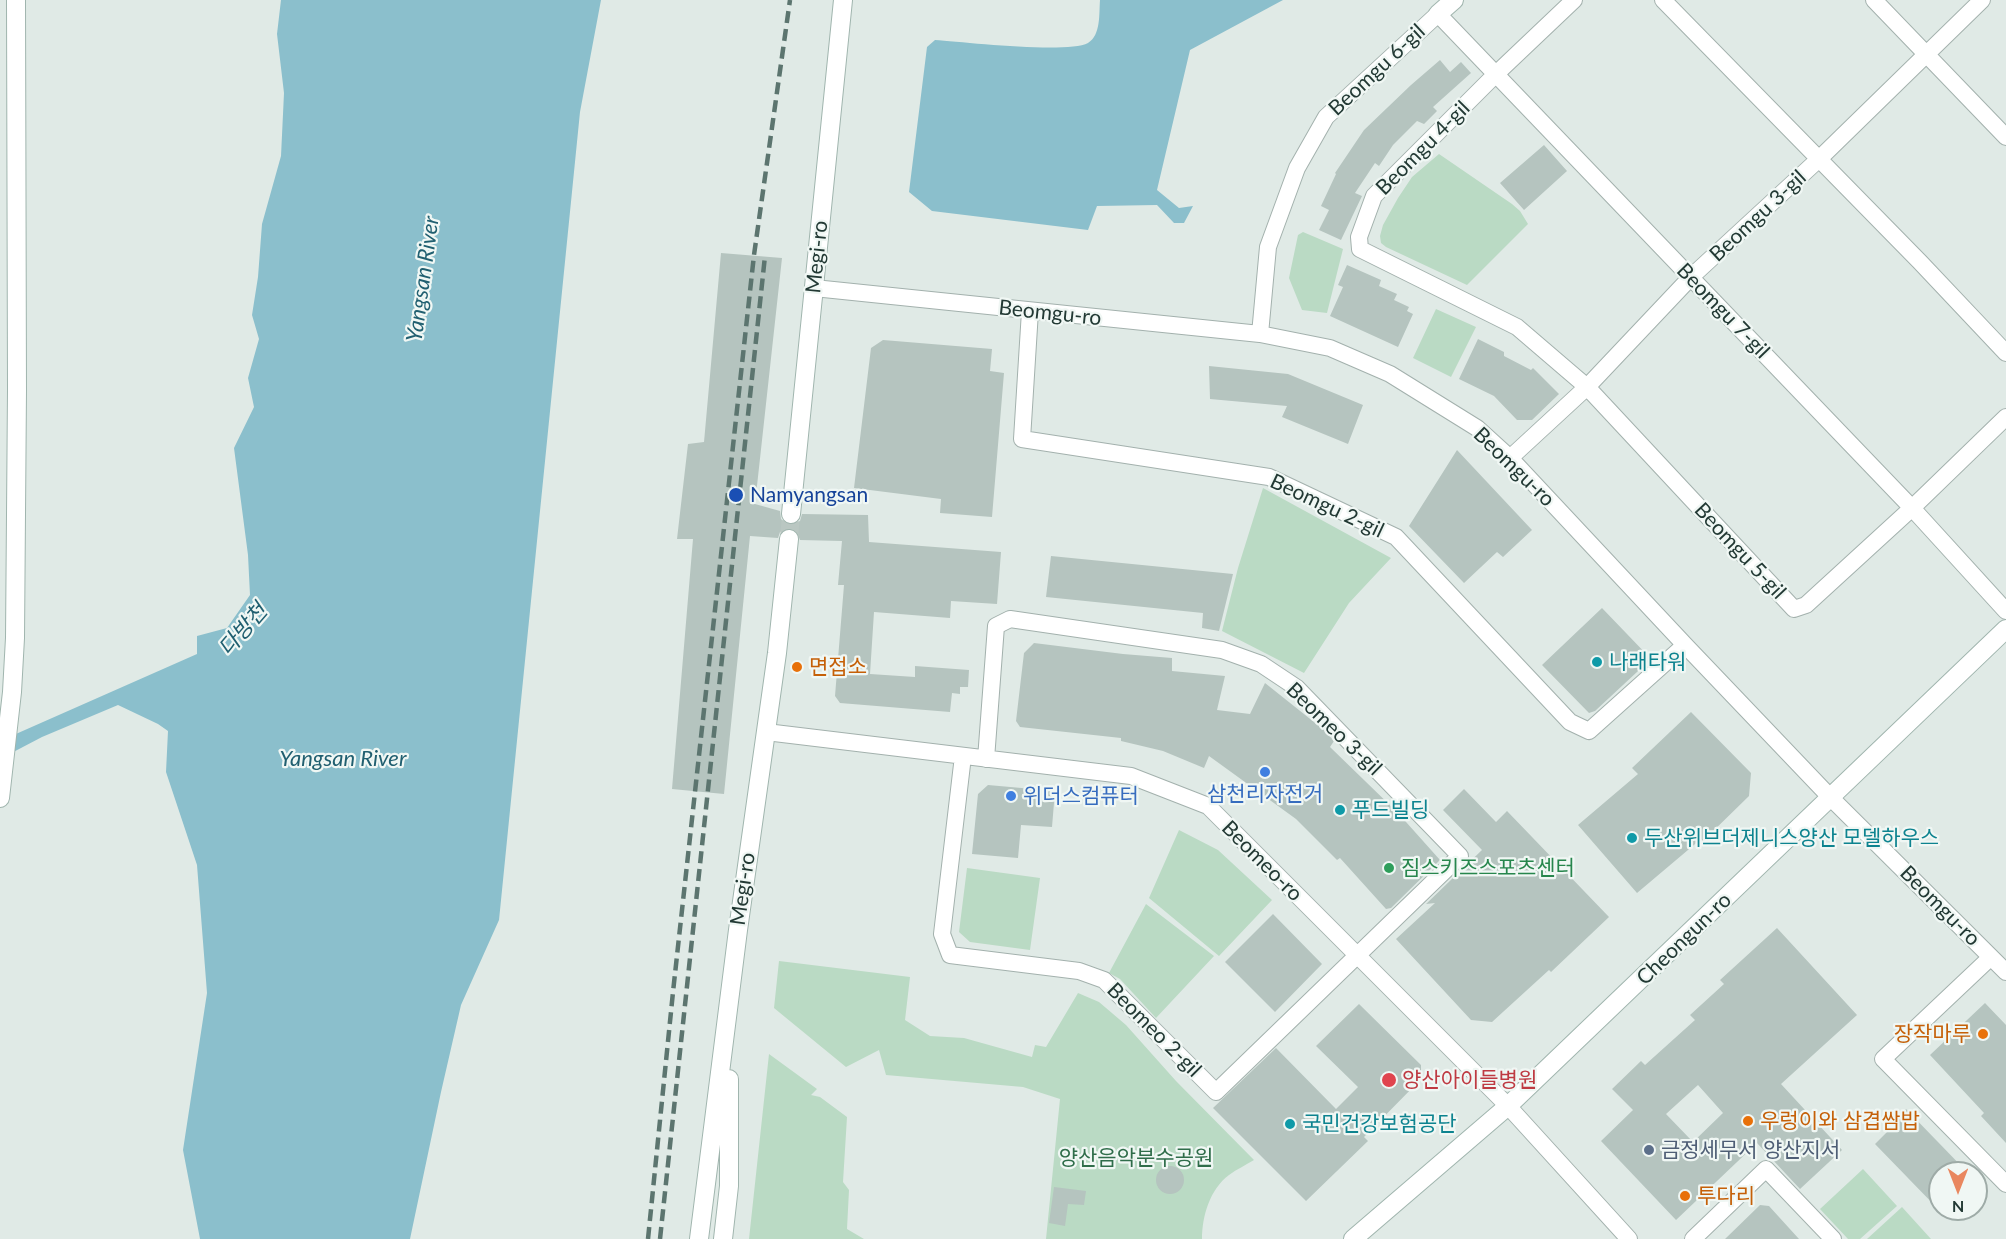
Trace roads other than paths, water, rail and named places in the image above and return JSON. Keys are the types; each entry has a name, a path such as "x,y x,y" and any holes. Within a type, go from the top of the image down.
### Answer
{"street":[{"path":"0,798 12,692 15,638 16,0"},
{"name":"Megi-ro","path":"791,514 843,0"},
{"path":"1438,14 1454,0"},
{"name":"Beomgu 4-gil","path":"1574,0 1374,196 1359,237 1360,249 1517,327 1587,387"},
{"path":"1663,0 2006,353"},
{"path":"1874,0 2006,137"},
{"name":"Beomgu 3-gil","path":"1510,458 1587,387 1691,278 1820,159 1982,0"},
{"name":"Beomgu 7-gil","path":"1438,14 1912,508 2006,611"},
{"name":"Beomgu 6-gil","path":"1260,334 1268,247 1297,168 1326,117 1438,14"},
{"name":"Beomgu-ro","path":"814,288 1260,334 1330,348 1390,374 1477,428 1510,458 1831,798 2006,972"},
{"name":"Beomgu 2-gil","path":"1030,310 1022,439 1269,477 1396,537 1570,722 1589,731 1685,645"},
{"name":"Beomgu 5-gil","path":"1587,387 1794,609 1806,605 1912,508 2006,417"},
{"name":"Megi-ro","path":"699,1239 728,1004 777,653 789,539"},
{"name":"Beomeo 3-gil","path":"986,759 996,626 1010,619 1222,650 1261,664 1296,688 1460,856 1357,955"},
{"name":"Cheongun-ro","path":"1353,1239 1508,1106 2006,629"},
{"name":"Beomeo-ro","path":"766,732 1131,776 1208,806 1508,1106 1629,1239"},
{"name":"Beomeo 2-gil","path":"963,756 942,934 950,955 1079,971 1104,980 1216,1092 1357,955"},
{"path":"1991,957 1883,1059 2006,1184"},
{"path":"723,1239 729,1186 728,1004"},
{"path":"1693,1239 1766,1169 1833,1239"}],"water":[{"name":"Yangsan River","path":"281,0 601,0 580,112 499,920 461,1005 410,1239 200,1239 183,1150 207,993 197,865 166,772 168,731 118,705 42,737 0,759 0,741 197,654 197,636 227,628 250,595 248,555 234,448 254,407 248,378 259,339 252,315 258,277 262,224 281,156 284,93 277,34"},
{"path":"1100,0 1283,0 1190,50 1157,190 1179,208 1193,206 1184,223 1174,223 1157,205 1097,206 1088,230 932,211 909,192 927,47 935,40 1038,47 1077,46 1088,43 1095,35"}],"tunnel":[{"path":"789,539 791,514"}],"railway":[{"path":"648,1239 754,255 790,0"},
{"path":"660,1239 765,256"}],"place":[{"name":"Namyangsan","path":"736,495"},
{"name":"나래타워","path":"1597,662"},
{"name":"면접소","path":"797,667"},
{"name":"삼천리자전거","path":"1265,772"},
{"name":"위더스컴퓨터","path":"1011,796"},
{"name":"푸드빌딩","path":"1340,810"},
{"name":"두산위브더제니스양산 모델하우스","path":"1632,838"},
{"name":"짐스키즈스포츠센터","path":"1389,868"},
{"name":"장작마루","path":"1983,1034"},
{"name":"양산아이들병원","path":"1389,1080"},
{"name":"우렁이와 삼겹쌈밥","path":"1748,1121"},
{"name":"국민건강보험공단","path":"1290,1124"},
{"name":"금정세무서 양산지서","path":"1649,1150"},
{"name":"투다리","path":"1685,1196"}],"water label":[{"name":"다방천","path":"243,630"}],"park label":[{"name":"양산음악분수공원","path":"1136,1158"}]}
